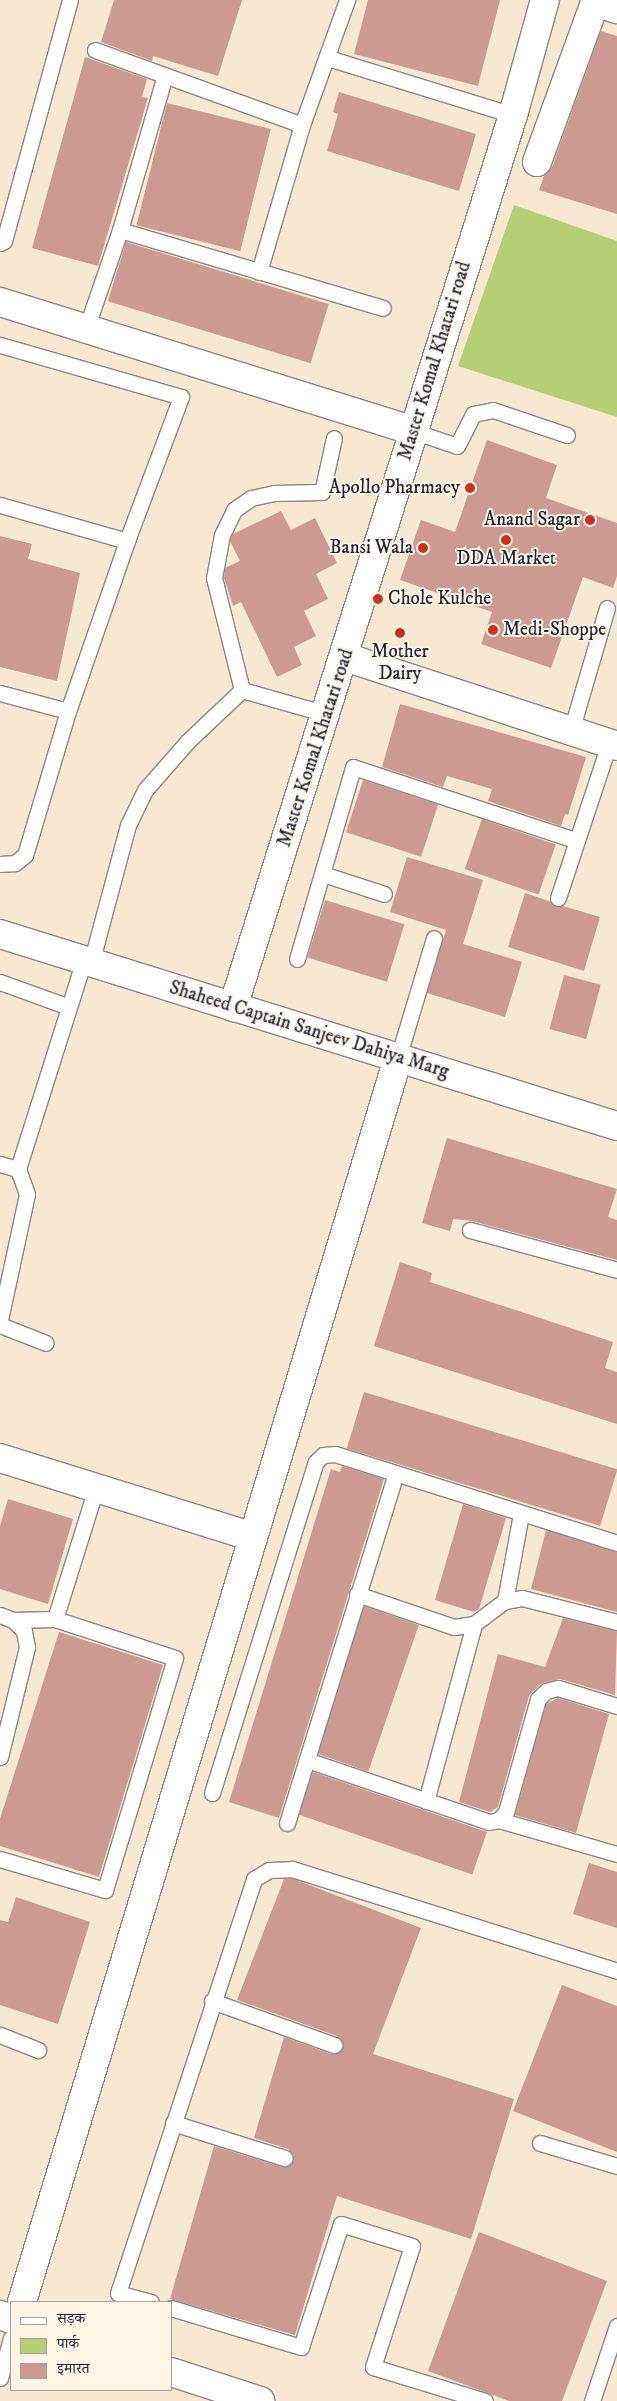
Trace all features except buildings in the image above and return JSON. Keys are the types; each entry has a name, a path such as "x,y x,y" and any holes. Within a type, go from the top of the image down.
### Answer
{"street":[{"name":"Master Komal Khatari road","path":"233,1007 345,657 413,431 513,115 545,0"},
{"path":"537,162 603,4"},
{"path":"0,302 413,431"},
{"path":"345,657 613,745"},
{"name":"Shaheed Captain Sanjeev Dahiya Marg","path":"0,934 617,1126"},
{"path":"22,2301 398,1058"},
{"path":"0,1458 253,1537"},
{"path":"172,2372 250,2400"}],"lane":[{"path":"0,243 4,241 70,0"},
{"path":"259,272 302,124 328,58 347,0"},
{"path":"95,50 302,124"},
{"path":"328,58 513,115"},
{"path":"86,329 120,230 165,75"},
{"path":"120,230 383,308"},
{"path":"0,345 181,397 127,541 68,711 25,855 15,863 0,864"},
{"path":"413,431 457,446 473,414 492,410 567,435"},
{"path":"242,690 214,578 222,535 234,510 251,498 274,493 322,492 334,438"},
{"path":"0,505 127,541"},
{"path":"571,731 607,608"},
{"path":"242,690 327,714"},
{"path":"0,1320 27,1194 18,1169 69,1007 88,962 128,825 145,790 188,741 242,690"},
{"path":"0,693 68,711"},
{"path":"558,898 575,840 613,745"},
{"path":"297,959 353,767 575,840"},
{"path":"323,874 384,894"},
{"path":"398,1058 434,938"},
{"path":"0,982 69,1007"},
{"path":"0,1164 18,1169"},
{"path":"470,1230 617,1270"},
{"path":"0,1325 46,1343"},
{"path":"212,1793 316,1462 323,1456 335,1454 617,1543"},
{"path":"288,1823 357,1594 396,1474"},
{"path":"55,1619 96,1488"},
{"path":"505,1601 522,1514"},
{"path":"357,1594 454,1627 474,1624 505,1601 522,1598 617,1622"},
{"path":"0,1859 105,1890 175,1658 55,1619 7,1618"},
{"path":"1,1748 27,1647 24,1631 7,1618"},
{"path":"426,1801 474,1624"},
{"path":"499,1820 506,1812 538,1699 542,1695 558,1688 617,1706"},
{"path":"306,1760 489,1822 499,1820 617,1854"},
{"path":"148,2301 118,2292 245,1898 254,1879 269,1870 292,1869 617,1971"},
{"path":"212,2001 334,2045"},
{"path":"0,2035 38,2050"},
{"path":"173,2123 285,2158"},
{"path":"540,2143 617,2166"},
{"path":"172,2308 301,2347 341,2224 412,2246 373,2367 485,2401"},
{"path":"592,2401 617,2326"},
{"path":"0,2378 10,2342"}],"green space":[{"path":"514,205 617,241 617,417 458,366"}],"place":[{"name":"Apollo Pharmacy","path":"470,488"},
{"name":"Anand Sagar","path":"590,520"},
{"name":"DDA Market","path":"506,540"},
{"name":"Bansi Wala","path":"423,548"},
{"name":"Chole Kulche","path":"378,599"},
{"name":"Medi-Shoppe","path":"493,630"},
{"name":"Mother Dairy","path":"400,633"}]}
